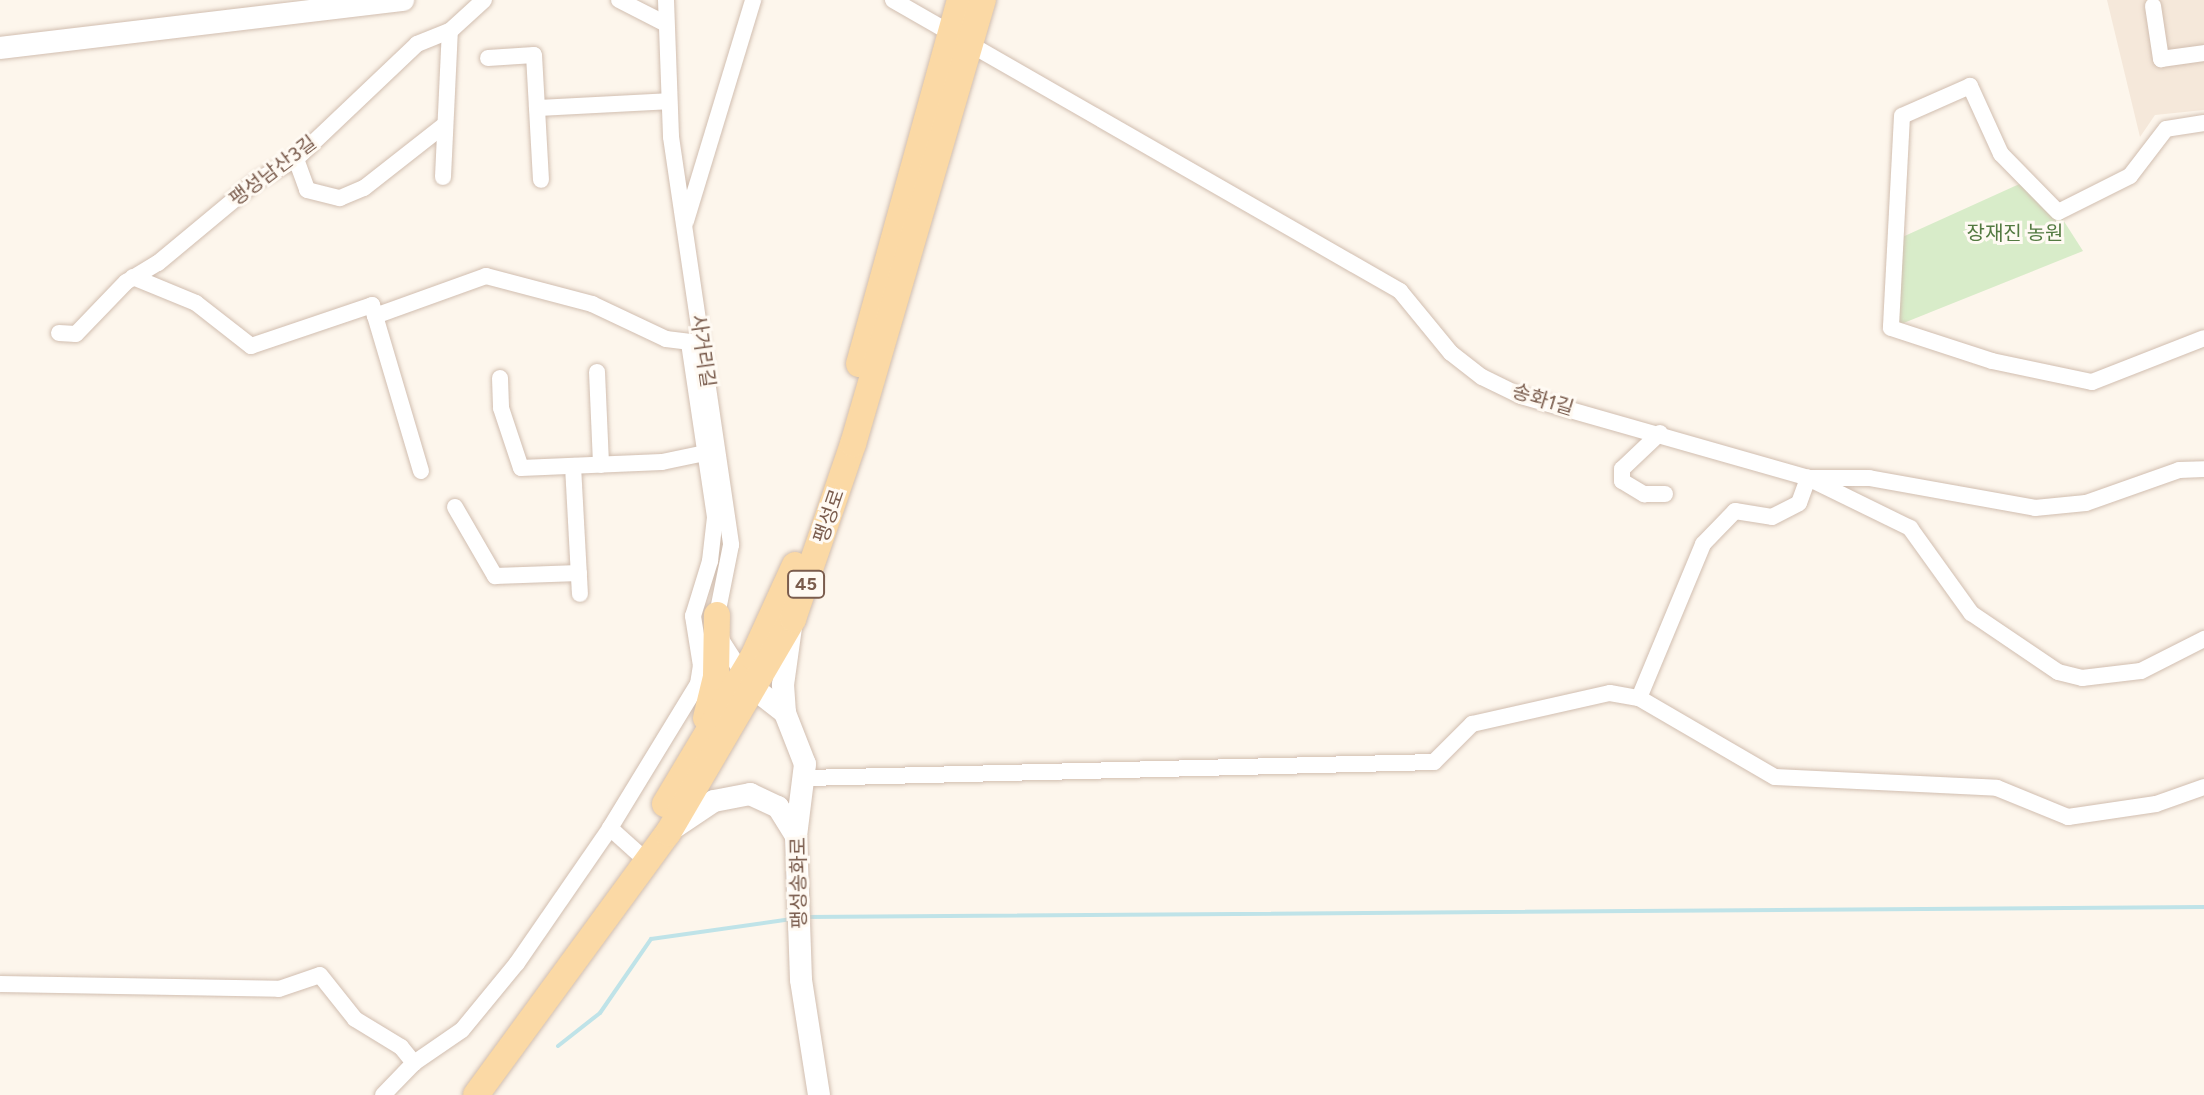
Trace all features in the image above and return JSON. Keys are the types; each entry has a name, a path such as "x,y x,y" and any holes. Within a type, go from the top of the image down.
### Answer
{"main road":[{"name":"팽성로","path":"461,1095 637,852 699,745 749,683 793,619 853,444 961,37 960,0"},
{"name":"팽성로","path":"476,1095 668,833 749,683 820,503 961,37 983,0"},
{"path":"699,745 714,692 717,615"}],"street":[{"path":"0,48 403,0"},
{"name":"팽성남산3길","path":"59,333 76,334 133,277 158,263 258,180 296,159 417,44 450,31 484,0"},
{"path":"619,0 664,23"},
{"name":"사거리길","path":"666,0 664,23 669,101 696,344 731,545 717,615 722,641 749,683"},
{"path":"685,224 753,0"},
{"name":"송화1길","path":"893,0 961,37 1048,93 1400,291 1451,353 1482,377 1521,396 1660,433 1808,478 1869,478 2060,508 2179,470 2204,469"},
{"path":"2153,6 2161,59 2204,53"},
{"path":"443,177 443,126 450,31"},
{"path":"488,58 534,55 541,180"},
{"path":"2204,123 2166,129 2130,176 2058,212 2001,154 1970,86 1902,116 1891,328 1992,361 2092,382 2204,338"},
{"path":"537,108 669,101"},
{"path":"296,159 307,190 340,198 364,188 443,126"},
{"path":"375,316 486,276 592,304 696,344 705,453 715,517 710,561 693,616 700,675 610,828 517,963 462,1030 414,1063 383,1095"},
{"path":"133,277 196,303 251,346 372,305 421,471"},
{"path":"597,372 601,465"},
{"path":"500,378 501,408 521,468 662,462 705,453"},
{"path":"1660,433 1622,469 1622,481 1644,494 1665,494"},
{"path":"573,466 580,594"},
{"path":"1639,698 1703,544 1735,511 1772,517 1799,503 1808,478 1910,528 1971,613 2058,672 2082,678 2141,671 2204,639"},
{"path":"455,507 495,576 579,573"},
{"path":"785,713 783,685 793,619"},
{"name":"팽성송화로","path":"749,683 785,713 802,747 807,778 796,836 801,980 819,1095"},
{"path":"807,778 1434,762 1472,724 1610,693 1639,698 1775,777 1997,788 2068,817 2156,804 2204,787"},
{"path":"668,833 714,801 750,794 778,807 796,836"},
{"path":"610,828 637,852"},
{"path":"0,984 279,989 320,975 355,1019 401,1047 414,1063"}],"shaded area":[{"path":"2107,0 2204,0 2204,110 2155,115 2140,137"}],"green space":[{"name":"장재진 농원","path":"2026,181 2058,212 2083,251 1891,328 1898,239"}],"waterway":[{"path":"805,917 2204,907"},
{"path":"558,1046 600,1013 651,939 792,919"}]}
